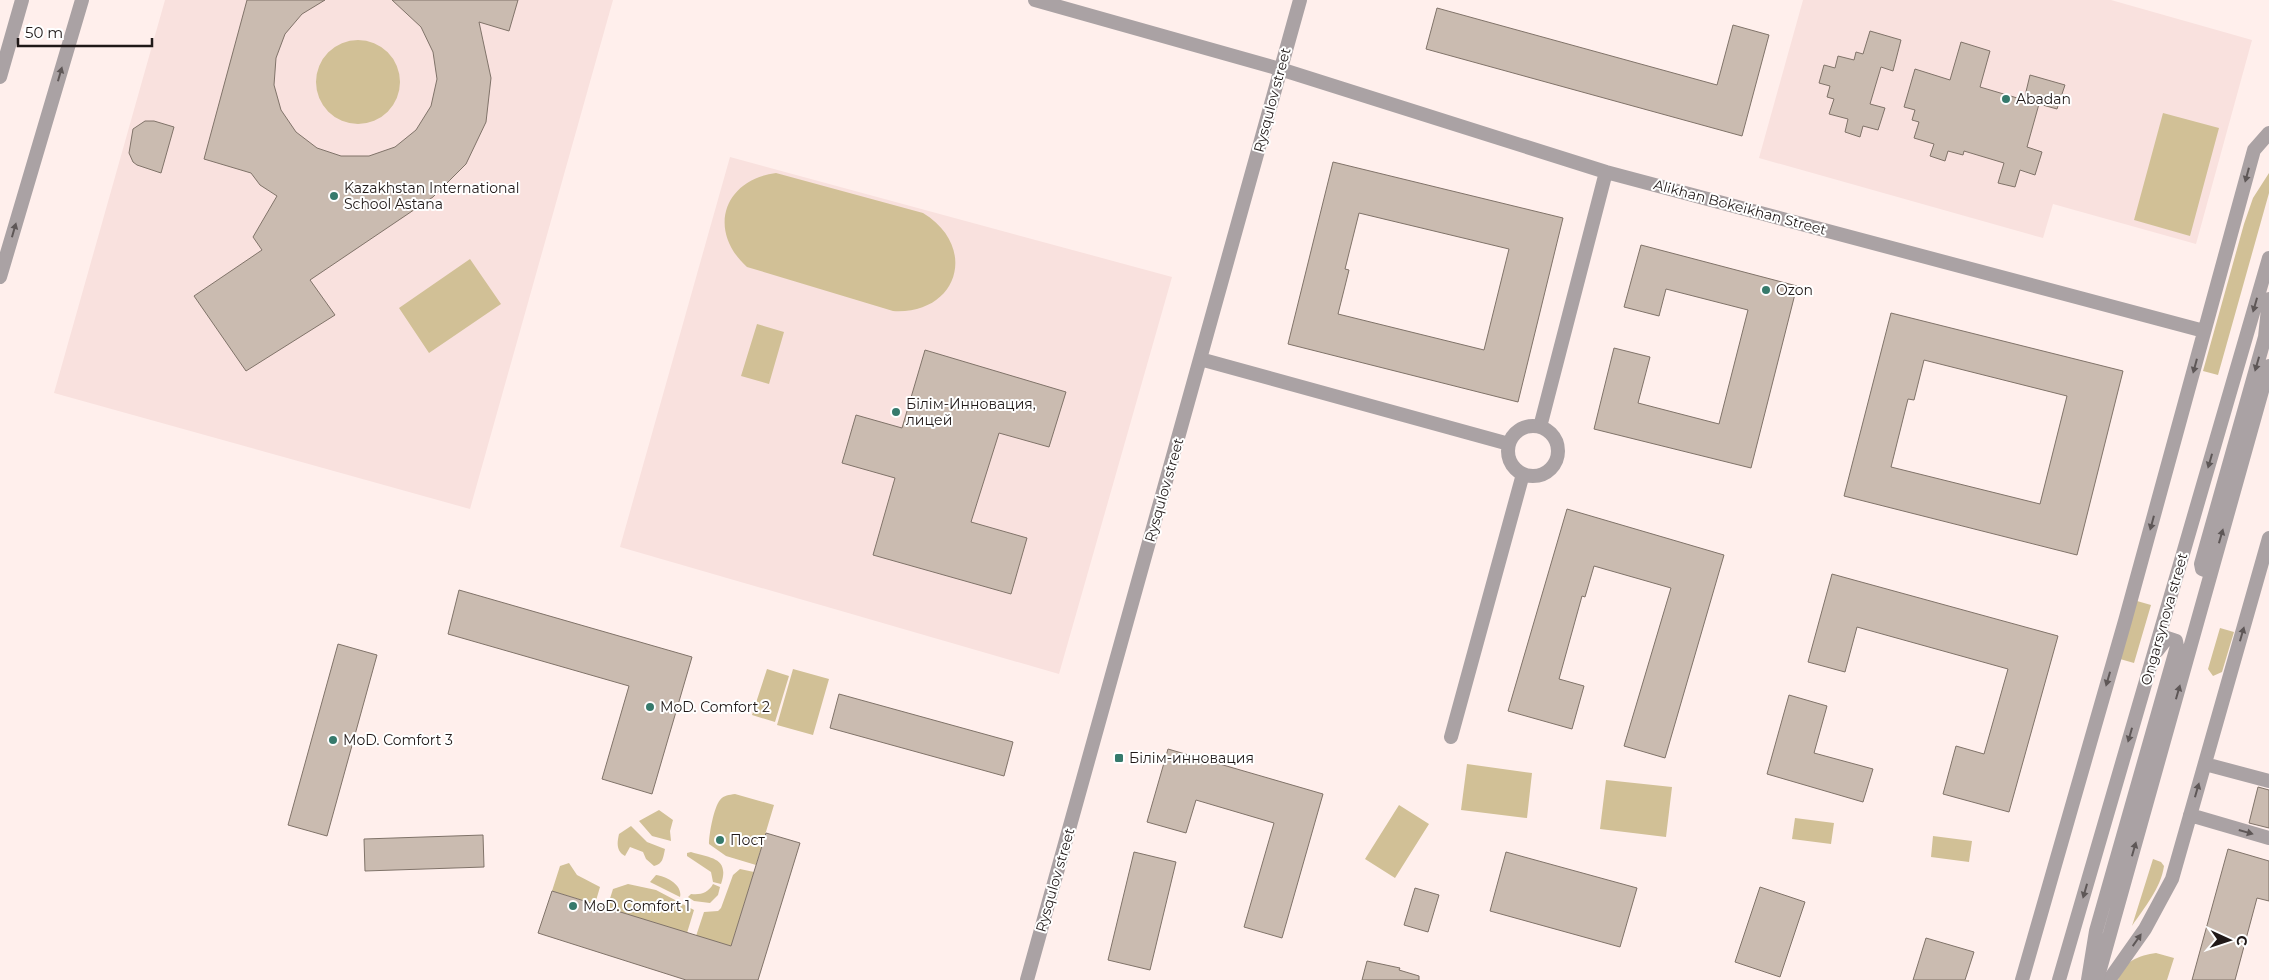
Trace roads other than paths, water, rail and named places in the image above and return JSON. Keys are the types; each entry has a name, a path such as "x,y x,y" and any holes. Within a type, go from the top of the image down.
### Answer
{"street":[{"path":"0,76 22,0"},
{"path":"0,277 82,0"},
{"name":"Alikhan Bokeikhan Street","path":"1035,0 1280,68 1606,172 2204,330"},
{"name":"Rysqulov street","path":"1027,980 1300,0"},
{"path":"2022,980 2125,621 2254,150 2269,134"},
{"path":"1540,427 1606,172"},
{"name":"Ongarsynova street","path":"2059,980 2269,258"},
{"path":"2214,562 2207,571 2202,569 2201,564 2265,336 2269,299"},
{"path":"1200,359 1509,444"},
{"path":"2097,980 2269,366"},
{"path":"1532,426 1540,427 1547,431 1554,439 1558,451 1556,459 1547,472 1531,476 1523,474 1512,465 1508,451 1509,444 1518,431 1532,426"},
{"path":"1451,737 1523,474"},
{"path":"2109,980 2145,929 2172,879 2269,538"},
{"path":"2088,980 2096,931 2174,657 2177,646 2176,641 2167,638 2163,641 2150,670"},
{"path":"2205,764 2269,781"},
{"path":"2190,815 2269,838"}],"place":[{"name":"Abadan","path":"2006,99"},
{"name":"Kazakhstan International School Astana","path":"334,196"},
{"name":"Ozon","path":"1766,290"},
{"name":"Білім-Инновация, лицей","path":"896,412"},
{"name":"МoD. Comfort 2","path":"650,707"},
{"name":"МoD. Comfort 3","path":"333,740"},
{"name":"Білім-инновация","path":"1119,758"},
{"name":"Пост","path":"720,840"},
{"name":"МoD. Comfort 1","path":"573,906"}]}
